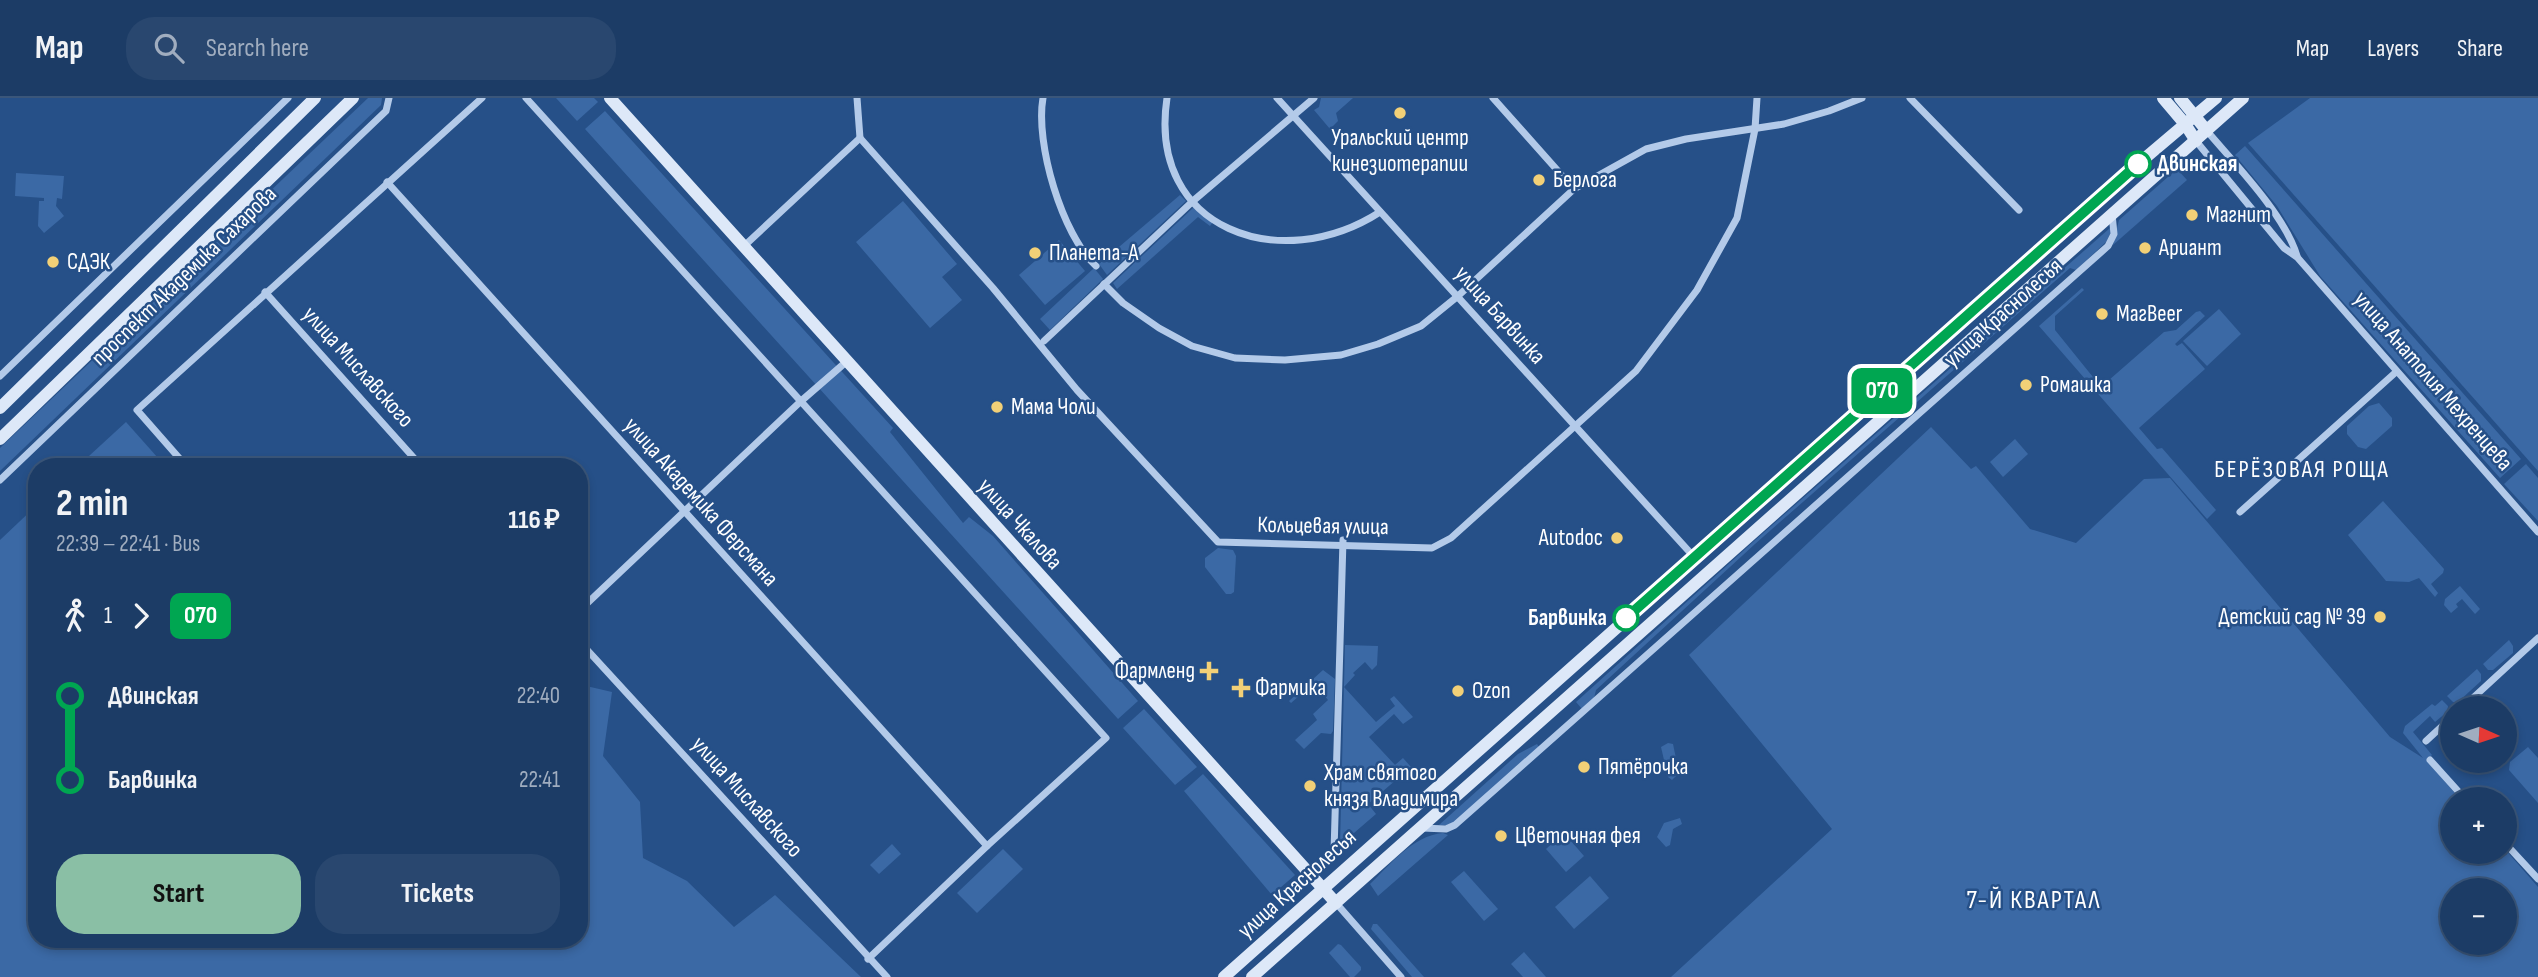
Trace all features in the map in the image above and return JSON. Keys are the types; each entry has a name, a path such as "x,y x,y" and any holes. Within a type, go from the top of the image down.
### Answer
{"street":[{"path":"0,376 288,98"},
{"name":"проспект Академика Сахарова","path":"0,408 315,98"},
{"name":"проспект Академика Сахарова","path":"0,439 353,98"},
{"name":"проспект Академика Сахарова","path":"0,480 386,111 389,98"},
{"path":"179,458 137,410 482,98"},
{"path":"526,98 1106,738 868,959"},
{"name":"улица Чкалова","path":"610,98 1401,977"},
{"path":"743,247 860,138 857,98"},
{"path":"1043,98 1041,113 1045,157 1058,202 1087,258 1096,266"},
{"path":"1167,98 1164,140 1170,166 1186,194 1230,229 1246,236 1290,242 1312,240 1360,225 1380,212"},
{"name":"улица Барвинка","path":"1277,98 1695,558"},
{"path":"1044,341 1193,201 1314,98"},
{"path":"1493,98 1574,189"},
{"name":"Кольцевая улица","path":"860,138 993,288 1077,390 1218,542 1343,542 1433,548 1451,538 1636,371 1697,290 1737,218 1755,130 1757,98"},
{"path":"1104,284 1123,303 1159,328 1192,346 1235,358 1286,360 1341,355 1378,344 1421,326 1458,296 1574,189 1647,149 1686,139 1755,130 1829,111 1862,98"},
{"path":"1910,98 2019,210"},
{"name":"улица Анатолия Мехренцева","path":"2163,98 2207,131 2273,211 2293,243 2297,257"},
{"name":"улица Анатолия Мехренцева","path":"2180,98 2196,141 2284,248 2297,257 2538,532"},
{"name":"улица Краснолесья","path":"1224,977 2216,98"},
{"name":"улица Краснолесья","path":"1252,977 2244,98"},
{"name":"улица Академика Ферсмана","path":"387,182 987,846"},
{"name":"улица Краснолесья","path":"1419,828 1446,828 1455,825 1557,737 2108,246 2113,234 2112,214"},
{"name":"улица Миславского","path":"265,292 414,458"},
{"path":"588,602 846,362"},
{"path":"2240,512 2396,372"},
{"path":"1334,852 1343,542"},
{"path":"2475,696 2538,638"},
{"name":"улица Миславского","path":"588,651 887,977"},
{"path":"2427,741 2440,729"},
{"path":"2430,760 2454,787"},
{"path":"2517,856 2538,879"}],"shaded area":[{"path":"368,98 382,98 381,105 0,471 0,448"},
{"path":"556,98 594,98 598,102 577,121"},
{"path":"1321,98 1353,98 1336,113 1338,121 1330,129 1314,110 1319,107"},
{"path":"2310,98 2538,98 2538,471 2248,143"},
{"path":"605,111 893,428 890,432 963,523 969,517 993,536 1138,701 1118,719 585,129"},
{"path":"2245,146 2521,459 2500,478 2320,276 2277,206 2235,155"},
{"path":"2177,169 2187,180 2113,245 2119,220"},
{"path":"16,173 64,176 62,199 57,198 56,206 64,216 44,233 38,226 39,201 44,201 44,198 15,196"},
{"path":"1180,195 1186,201 1107,275 1099,264"},
{"path":"903,201 957,264 942,277 962,300 930,328 856,242"},
{"path":"1194,207 1213,222 1210,226 1198,217 1117,289 1113,283"},
{"path":"2110,228 2106,242 2076,270 2070,268 1755,544 1596,690 1594,698 1582,709 1576,702 1753,542"},
{"path":"1059,240 1085,271 1045,305 1019,275"},
{"path":"1094,268 1103,279 1050,330 1040,319"},
{"path":"2082,288 2084,290 2055,316 2055,330 2101,387 2164,332 2176,330 2196,312 2200,311 2205,316 2175,344 2177,346 2182,343 2205,369 2139,428 2157,449 2162,448 2216,510 2207,519 2039,326"},
{"path":"2219,309 2241,334 2207,366 2183,341"},
{"path":"2379,403 2392,418 2392,426 2366,449 2358,447 2347,434 2347,426 2369,406"},
{"path":"126,422 158,458 87,458"},
{"path":"1931,427 1971,469 1976,466 2030,529 2076,543 2144,479 2170,478 2390,737 2423,758 2403,733 2405,726 2432,704 2435,706 2440,702 2440,718 2435,722 2430,716 2413,732 2432,755 2426,760 2450,787 2440,787 2440,864 2517,863 2538,887 2538,977 1671,977 1832,829 1689,655"},
{"path":"2015,439 2028,454 2003,477 1990,462"},
{"path":"2526,464 2538,478 2538,521 2504,484"},
{"path":"2383,501 2444,569 2431,584 2438,593 2435,597 2419,578 2409,582 2386,581 2348,535"},
{"path":"28,514 28,948 588,948 588,686 612,692 603,756 640,802 643,858 687,881 734,927 775,895 861,977 0,977 0,540"},
{"path":"1218,548 1233,550 1236,556 1234,592 1231,594 1226,594 1205,567 1205,558"},
{"path":"2460,586 2480,609 2475,614 2462,599 2451,613 2444,605 2445,599"},
{"path":"2509,640 2513,653 2493,670 2488,670 2483,664"},
{"path":"1345,645 1378,646 1377,665 1372,670 1365,662 1353,673 1355,675 1344,687 1376,722 1395,706 1390,699 1394,696 1413,717 1403,724 1394,714 1369,737 1395,765 1403,758 1411,767 1368,804 1376,814 1340,845"},
{"path":"2477,669 2481,674 2481,681 2465,696 2447,696"},
{"path":"1323,670 1335,679 1333,731 1331,734 1321,733 1304,749 1295,740 1317,720 1313,714 1328,700 1314,683 1291,703 1289,701"},
{"path":"1144,709 1197,767 1175,785 1123,728"},
{"path":"1668,743 1673,744 1679,773 1672,780 1668,777 1661,747"},
{"path":"1537,744 1539,747 1456,822 1439,825 1518,754"},
{"path":"2528,747 2538,758 2538,803 2513,774 2517,773 2517,756"},
{"path":"1203,774 1295,875 1272,895 1184,791"},
{"path":"1680,818 1682,824 1673,829 1670,845 1666,847 1657,837 1664,823"},
{"path":"1443,833 1448,835 1378,896 1370,884 1394,860 1421,839"},
{"path":"1564,833 1584,856 1566,872 1546,849"},
{"path":"892,844 901,854 879,874 870,865"},
{"path":"1003,849 1023,869 977,913 957,893"},
{"path":"1464,871 1498,909 1484,921 1451,882"},
{"path":"1590,876 1609,898 1574,929 1555,907"},
{"path":"1373,924 1377,924 1424,977 1412,977 1371,929"},
{"path":"1338,944 1361,967 1354,977 1350,977 1329,953"},
{"path":"1524,952 1546,977 1523,977 1511,964"}],"bus line":[{"name":"070","path":"1626,618 2138,164"}],"place":[{"name":"Уральский центр кинезиотерапии","path":"1400,113"},
{"name":"Двинская","path":"2138,164"},
{"name":"Берлога","path":"1539,180"},
{"name":"Магнит","path":"2192,215"},
{"name":"Ариант","path":"2145,248"},
{"name":"Планета-А","path":"1035,253"},
{"name":"СДЭК","path":"53,262"},
{"name":"МагBeer","path":"2102,314"},
{"name":"Ромашка","path":"2026,385"},
{"name":"Мама Чоли","path":"997,407"},
{"name":"Autodoc","path":"1617,538"},
{"name":"Детский сад № 39","path":"2380,617"},
{"name":"Барвинка","path":"1626,618"},
{"name":"Фармленд","path":"1209,671"},
{"name":"Фармика","path":"1241,688"},
{"name":"Ozon","path":"1458,691"},
{"name":"Пятёрочка","path":"1584,767"},
{"name":"Храм святого князя Владимира","path":"1310,786"},
{"name":"Цветочная фея","path":"1501,836"}],"district":[{"name":"БЕРЁЗОВАЯ РОЩА","path":"2302,469"},
{"name":"7-Й КВАРТАЛ","path":"2034,900"}]}
